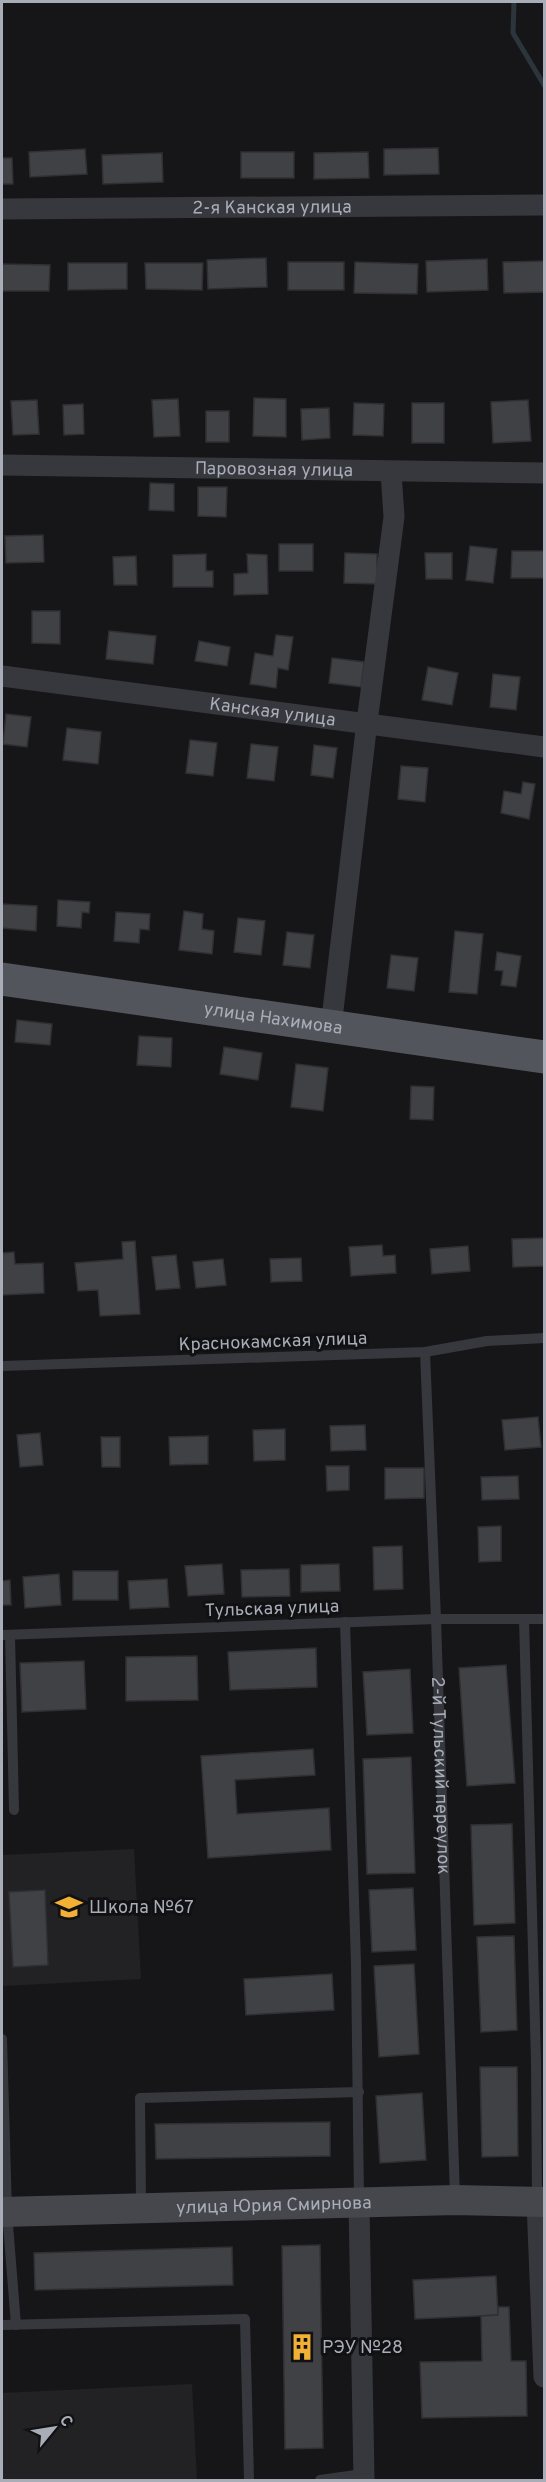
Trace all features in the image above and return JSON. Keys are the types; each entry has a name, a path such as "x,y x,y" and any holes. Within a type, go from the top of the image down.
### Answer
{"main road":[{"name":"улица Нахимова","path":"2,979 544,1057"}],"street":[{"name":"2-я Канская улица","path":"2,209 542,205"},
{"name":"Паровозная улица","path":"2,465 544,473"},
{"path":"331,1028 394,517 391,472"},
{"name":"Канская улица","path":"2,676 544,747"},
{"name":"улица Юрия Смирнова","path":"4,2212 455,2200 541,2202"},
{"path":"541,2202 544,2377"},
{"path":"359,2204 363,2477"}],"lane":[{"name":"Краснокамская улица","path":"2,1366 425,1352 488,1341 544,1338"},
{"name":"2-й Тульский переулок","path":"425,1352 455,2200"},
{"name":"Тульская улица","path":"6,1635 436,1619 544,1619"},
{"path":"524,1619 540,2060 541,2202"},
{"path":"345,1622 350,1720 359,2092 359,2204"},
{"path":"6,1635 14,1810"},
{"path":"2,2039 4,2212 16,2325"},
{"path":"141,2208 140,2098 359,2092"},
{"path":"2,2325 245,2319 249,2481"},
{"path":"320,2481 363,2477"}],"shaded area":[{"name":"Школа №67","path":"134,1849 141,1979 3,1986 2,1855"},
{"path":"192,2384 197,2480 2,2480 2,2393"}],"building":[{"path":"438,148 439,174 384,175 384,149"},
{"path":"85,149 87,174 30,177 29,152"},
{"path":"241,152 294,152 294,178 241,178"},
{"path":"368,152 369,178 314,179 314,153"},
{"path":"162,153 163,182 103,184 102,155"},
{"path":"2,158 12,158 13,184 2,184"},
{"path":"266,258 267,287 208,289 207,260"},
{"path":"487,259 488,290 427,292 426,261"},
{"path":"544,261 544,292 504,293 503,262"},
{"path":"288,262 344,262 344,290 288,290"},
{"path":"355,262 418,264 417,294 354,293"},
{"path":"68,263 127,263 127,289 68,290"},
{"path":"145,263 203,263 202,290 146,289"},
{"path":"2,264 50,265 49,291 2,291"},
{"path":"254,398 286,399 286,437 253,436"},
{"path":"178,399 180,436 154,437 152,400"},
{"path":"37,400 39,434 13,435 11,401"},
{"path":"528,400 531,441 493,443 491,402"},
{"path":"354,403 384,404 383,436 353,435"},
{"path":"412,403 444,403 444,443 412,443"},
{"path":"83,404 84,434 64,435 63,405"},
{"path":"329,408 330,438 302,440 301,409"},
{"path":"206,411 229,411 229,442 206,442"},
{"path":"150,483 174,484 174,511 149,510"},
{"path":"198,487 227,487 226,517 198,516"},
{"path":"43,535 44,562 6,563 5,536"},
{"path":"279,544 313,544 313,571 279,571"},
{"path":"470,546 497,549 493,583 466,580"},
{"path":"512,551 544,551 544,578 511,578"},
{"path":"345,553 377,554 377,584 344,583"},
{"path":"425,553 452,553 452,579 426,579"},
{"path":"206,554 206,571 213,571 213,587 173,587 173,555"},
{"path":"247,554 267,555 268,594 234,595 234,574 248,573"},
{"path":"136,556 137,585 114,585 113,557"},
{"path":"32,611 60,611 60,644 32,643"},
{"path":"109,631 156,636 153,664 106,659"},
{"path":"276,635 293,637 288,670 278,668 276,688 250,684 255,653 273,656"},
{"path":"199,641 230,647 227,666 195,661"},
{"path":"332,658 364,662 361,687 329,683"},
{"path":"428,667 458,673 452,705 422,700"},
{"path":"493,674 520,677 516,710 490,707"},
{"path":"6,714 31,717 27,747 3,744"},
{"path":"67,728 101,732 98,764 63,760"},
{"path":"190,740 217,743 213,776 186,773"},
{"path":"251,744 278,747 274,781 247,778"},
{"path":"314,745 337,748 333,778 311,775"},
{"path":"401,766 428,768 425,802 398,799"},
{"path":"523,782 535,784 529,819 501,813 504,791 521,794"},
{"path":"58,900 90,902 89,913 82,912 81,928 57,926"},
{"path":"2,904 37,906 36,931 2,928"},
{"path":"184,911 203,914 202,929 214,931 212,954 179,950"},
{"path":"116,912 150,914 149,930 140,929 139,943 114,941"},
{"path":"238,918 265,921 261,955 234,952"},
{"path":"455,931 483,934 477,994 449,992"},
{"path":"287,932 314,935 310,968 283,965"},
{"path":"497,952 521,956 516,987 501,985 503,971 495,970"},
{"path":"391,955 418,958 414,991 387,988"},
{"path":"17,1020 52,1024 50,1045 15,1042"},
{"path":"139,1036 172,1038 171,1067 137,1065"},
{"path":"224,1047 262,1053 258,1080 220,1074"},
{"path":"296,1064 328,1068 323,1111 291,1107"},
{"path":"411,1086 434,1087 433,1120 410,1119"},
{"path":"544,1238 544,1266 513,1267 512,1239"},
{"path":"135,1241 140,1314 100,1316 98,1290 78,1291 75,1263 123,1259 122,1242"},
{"path":"382,1245 383,1256 395,1255 396,1273 351,1276 349,1247"},
{"path":"468,1246 470,1271 432,1274 430,1249"},
{"path":"14,1252 15,1264 43,1263 44,1293 2,1295 2,1253"},
{"path":"176,1255 180,1288 156,1290 152,1257"},
{"path":"301,1258 302,1281 271,1282 270,1259"},
{"path":"223,1259 226,1285 196,1288 193,1262"},
{"path":"538,1417 541,1447 505,1450 502,1420"},
{"path":"365,1425 366,1450 331,1451 330,1426"},
{"path":"285,1429 285,1460 254,1461 253,1430"},
{"path":"40,1433 43,1465 20,1467 17,1435"},
{"path":"208,1436 208,1464 170,1465 169,1437"},
{"path":"101,1437 120,1437 120,1467 102,1467"},
{"path":"326,1466 349,1466 349,1490 327,1491"},
{"path":"385,1468 424,1468 424,1498 385,1499"},
{"path":"518,1476 519,1499 482,1500 481,1477"},
{"path":"501,1526 501,1561 479,1562 478,1527"},
{"path":"402,1546 403,1589 374,1590 373,1547"},
{"path":"222,1564 224,1594 188,1596 185,1566"},
{"path":"339,1564 340,1591 301,1592 301,1565"},
{"path":"289,1569 290,1596 242,1597 241,1570"},
{"path":"73,1571 118,1571 118,1600 73,1600"},
{"path":"59,1574 61,1605 25,1608 23,1577"},
{"path":"167,1579 169,1607 130,1609 128,1581"},
{"path":"10,1580 11,1605 2,1605 2,1581"},
{"path":"316,1648 317,1687 230,1690 228,1652"},
{"path":"197,1656 198,1700 126,1701 126,1657"},
{"path":"84,1661 86,1709 22,1712 20,1663"},
{"path":"506,1665 515,1783 467,1786 459,1668"},
{"path":"410,1669 413,1733 367,1735 363,1672"},
{"path":"313,1749 315,1775 235,1780 237,1814 329,1808 331,1850 208,1858 201,1756"},
{"path":"411,1757 415,1873 367,1874 363,1759"},
{"path":"512,1824 515,1923 474,1925 471,1825"},
{"path":"413,1888 416,1950 372,1952 369,1890"},
{"path":"45,1890 48,1965 13,1967 9,1892"},
{"path":"514,1936 517,2030 481,2032 477,1937"},
{"path":"414,1964 419,2054 379,2057 374,1966"},
{"path":"332,1974 334,2010 246,2015 244,1979"},
{"path":"480,2067 517,2067 518,2156 482,2157"},
{"path":"422,2093 426,2160 380,2163 376,2096"},
{"path":"330,2122 330,2156 156,2159 155,2124"},
{"name":"РЭУ №28","path":"320,2245 323,2448 285,2449 282,2246"},
{"path":"232,2247 233,2285 35,2290 34,2253"},
{"path":"496,2276 498,2315 415,2319 413,2280"},
{"path":"498,2307 509,2307 511,2361 526,2361 527,2416 422,2418 420,2362 482,2361 481,2316 498,2315"}],"waterway":[{"path":"514,2 513,33 544,85"}],"place":[{"name":"Школа №67","path":"69,1907"},
{"name":"РЭУ №28","path":"302,2347"}]}
